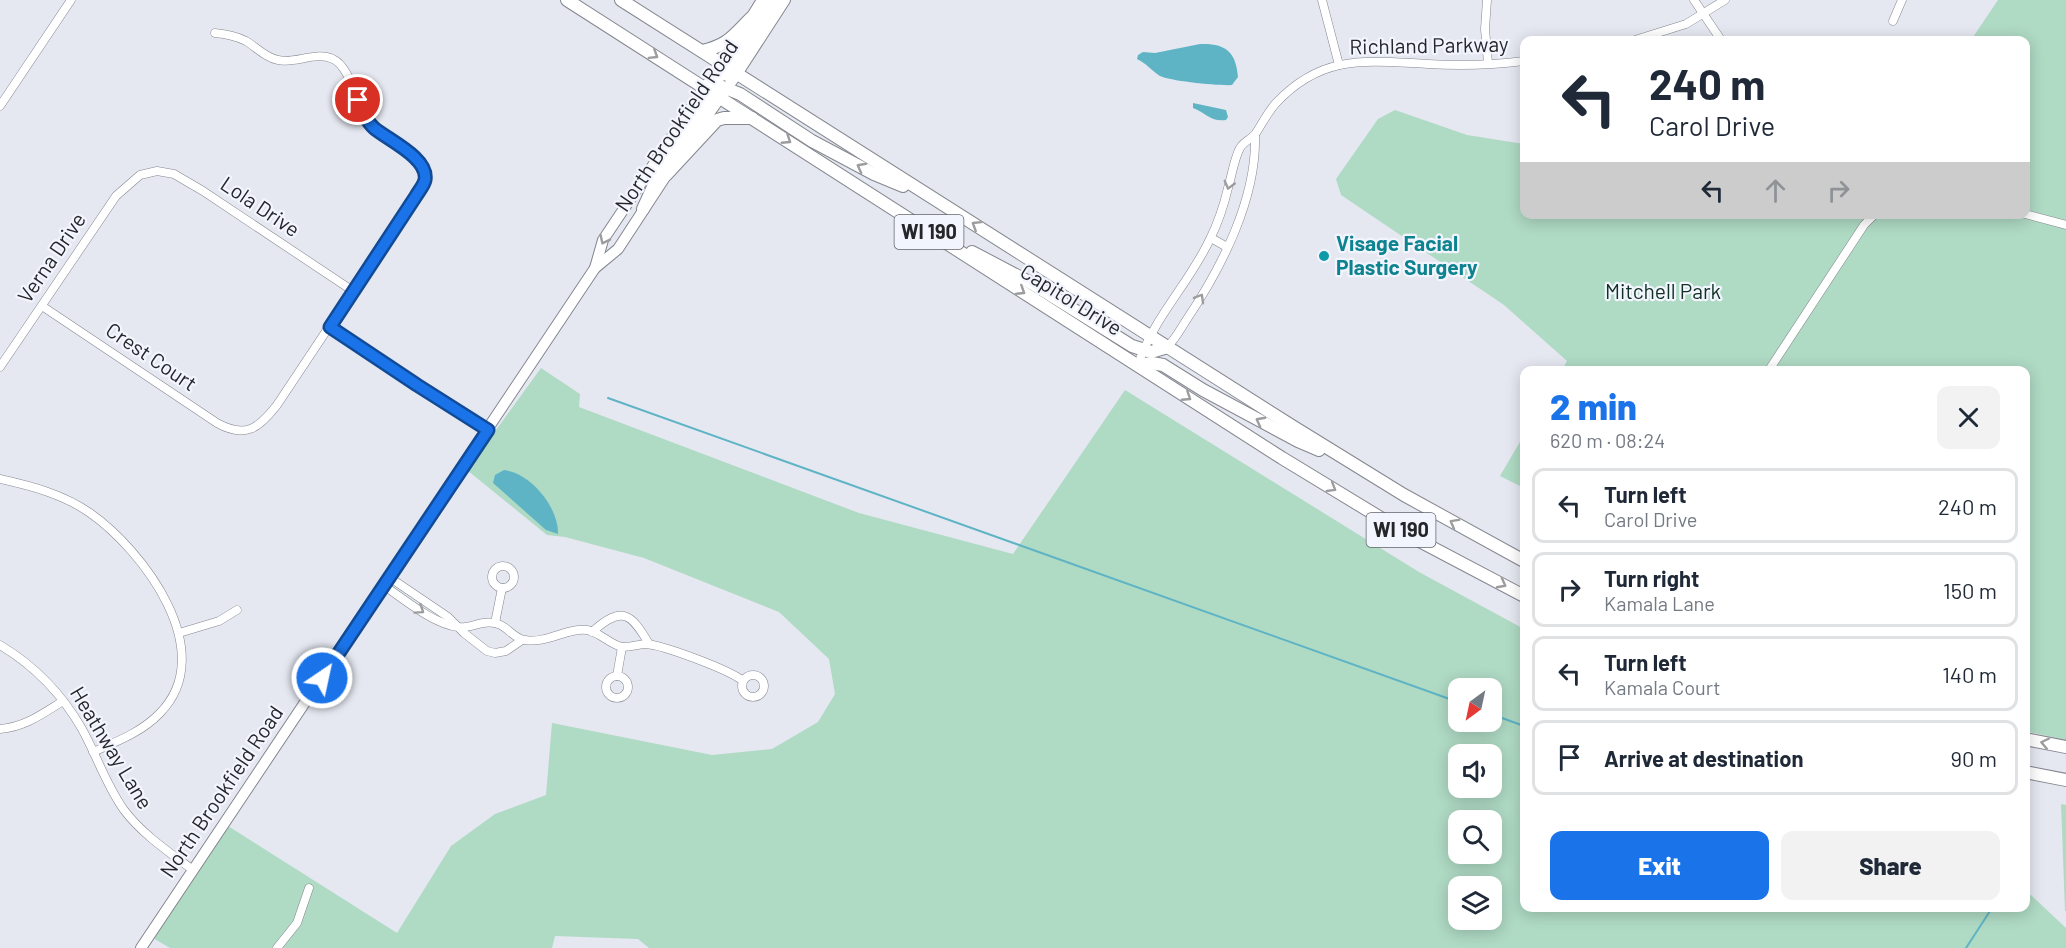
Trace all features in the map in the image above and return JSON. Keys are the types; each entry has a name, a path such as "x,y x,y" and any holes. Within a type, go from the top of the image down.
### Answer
{"main road":[{"name":"Capitol Drive","path":"567,0 716,89 753,118 1282,458 1412,537 1520,594"},
{"name":"Capitol Drive","path":"621,0 1149,335"},
{"path":"643,209 659,174 774,0"},
{"path":"702,51 729,41 750,18"},
{"path":"716,89 740,94 822,146 874,174 934,199"},
{"path":"666,175 717,120 733,117 753,118"},
{"path":"912,221 1005,268 1132,346 1151,352 1168,347"},
{"name":"WI 190","path":"1149,335 1431,511 1520,559"},
{"path":"1138,365 1152,363 1163,365 1203,390 1298,441 1351,462"},
{"path":"2030,740 2066,747"},
{"path":"2030,773 2066,780"}],"street":[{"path":"0,106 71,0"},
{"name":"North Brookfield Road","path":"730,69 750,18 762,0"},
{"name":"North Brookfield Road","path":"730,69 785,0"},
{"path":"1322,0 1339,65"},
{"path":"1487,0 1485,29 1488,63"},
{"path":"1694,0 1718,36"},
{"path":"1648,36 1686,24 1725,0"},
{"path":"1893,21 1902,0"},
{"path":"215,33 235,36 276,60 291,62 322,57 332,58 340,64 365,117 373,128 412,154 423,169 425,180 416,196 330,327 488,430"},
{"name":"Richland Parkway","path":"1138,365 1149,335 1178,294 1211,238 1226,198 1239,150 1246,140 1254,135 1268,113 1288,91 1312,75 1339,65 1366,60 1452,65 1520,62"},
{"name":"North Brookfield Road","path":"141,948 595,268 618,249 666,175 716,89"},
{"name":"North Brookfield Road","path":"595,268 603,240 716,89"},
{"path":"1138,365 1168,347 1197,305 1227,247 1241,216 1249,186 1255,149 1254,135"},
{"name":"Lola Drive","path":"140,175 157,171 174,174 353,291"},
{"name":"Verna Drive","path":"0,367 3,356 42,306 116,196 140,175"},
{"path":"2030,215 2066,225"},
{"path":"1772,366 1870,219"},
{"path":"1211,238 1227,247"},
{"name":"Crest Court","path":"42,306 217,423 228,429 243,431 252,429 265,420 330,327"},
{"path":"0,479 37,488 64,499 90,513 108,528 147,571 168,606 179,633 182,668 170,700 160,713 145,726 93,752"},
{"path":"386,581 448,617 487,651 495,653 506,651 522,640"},
{"path":"495,623 502,588"},
{"path":"179,633 219,621 237,610"},
{"path":"592,632 603,622 622,615 637,623 649,644"},
{"path":"460,628 477,623 495,623 522,640 538,641 580,630 592,632 622,647 649,644 690,657 743,681"},
{"name":"Heathway Lane","path":"0,645 20,657 39,673 63,701 81,728 109,786 124,810 153,840 193,870"},
{"path":"617,676 622,647"},
{"path":"0,729 15,728 29,722 63,701"},
{"path":"277,948 297,922 309,888"}],"green space":[{"name":"Mitchell Park","path":"1998,0 2066,0 2066,740 2030,732 2030,366 1564,366 1567,361 1504,305 1341,195 1336,179 1378,119 1395,110 1467,135 1520,143 1520,219 2030,219 2030,36 1974,36"},
{"path":"541,368 580,394 579,407 859,513 1013,554 1125,390 1419,572 1520,627 1520,912 2030,912 2031,895 2066,928 2066,948 649,948 638,939 555,936 552,948 170,948 153,938 228,826 397,933 451,846 495,814 546,795 552,723 712,755 772,749 818,722 835,694 829,659 779,612 644,558 565,537 547,535 467,470"},
{"path":"1520,442 1520,486 1500,476"},
{"path":"2061,804 2066,805 2066,911 2065,911"}],"water":[{"path":"1200,44 1223,47 1232,55 1238,77 1232,85 1195,83 1165,78 1137,59 1138,55 1143,52 1155,53"},
{"path":"1193,103 1226,110 1228,117 1226,120 1212,118 1193,108"},
{"path":"504,470 524,478 542,493 554,513 558,534 546,530 493,483 495,475"}],"waterway":[{"path":"608,398 1448,698"},
{"path":"1502,718 1520,725"},
{"path":"1966,948 1989,912"}],"place":[{"name":"Visage Facial Plastic Surgery","path":"1324,256"}],"route":[{"path":"322,678 488,430 330,327 425,180 423,169 412,154 373,128 365,117 358,100"}]}
